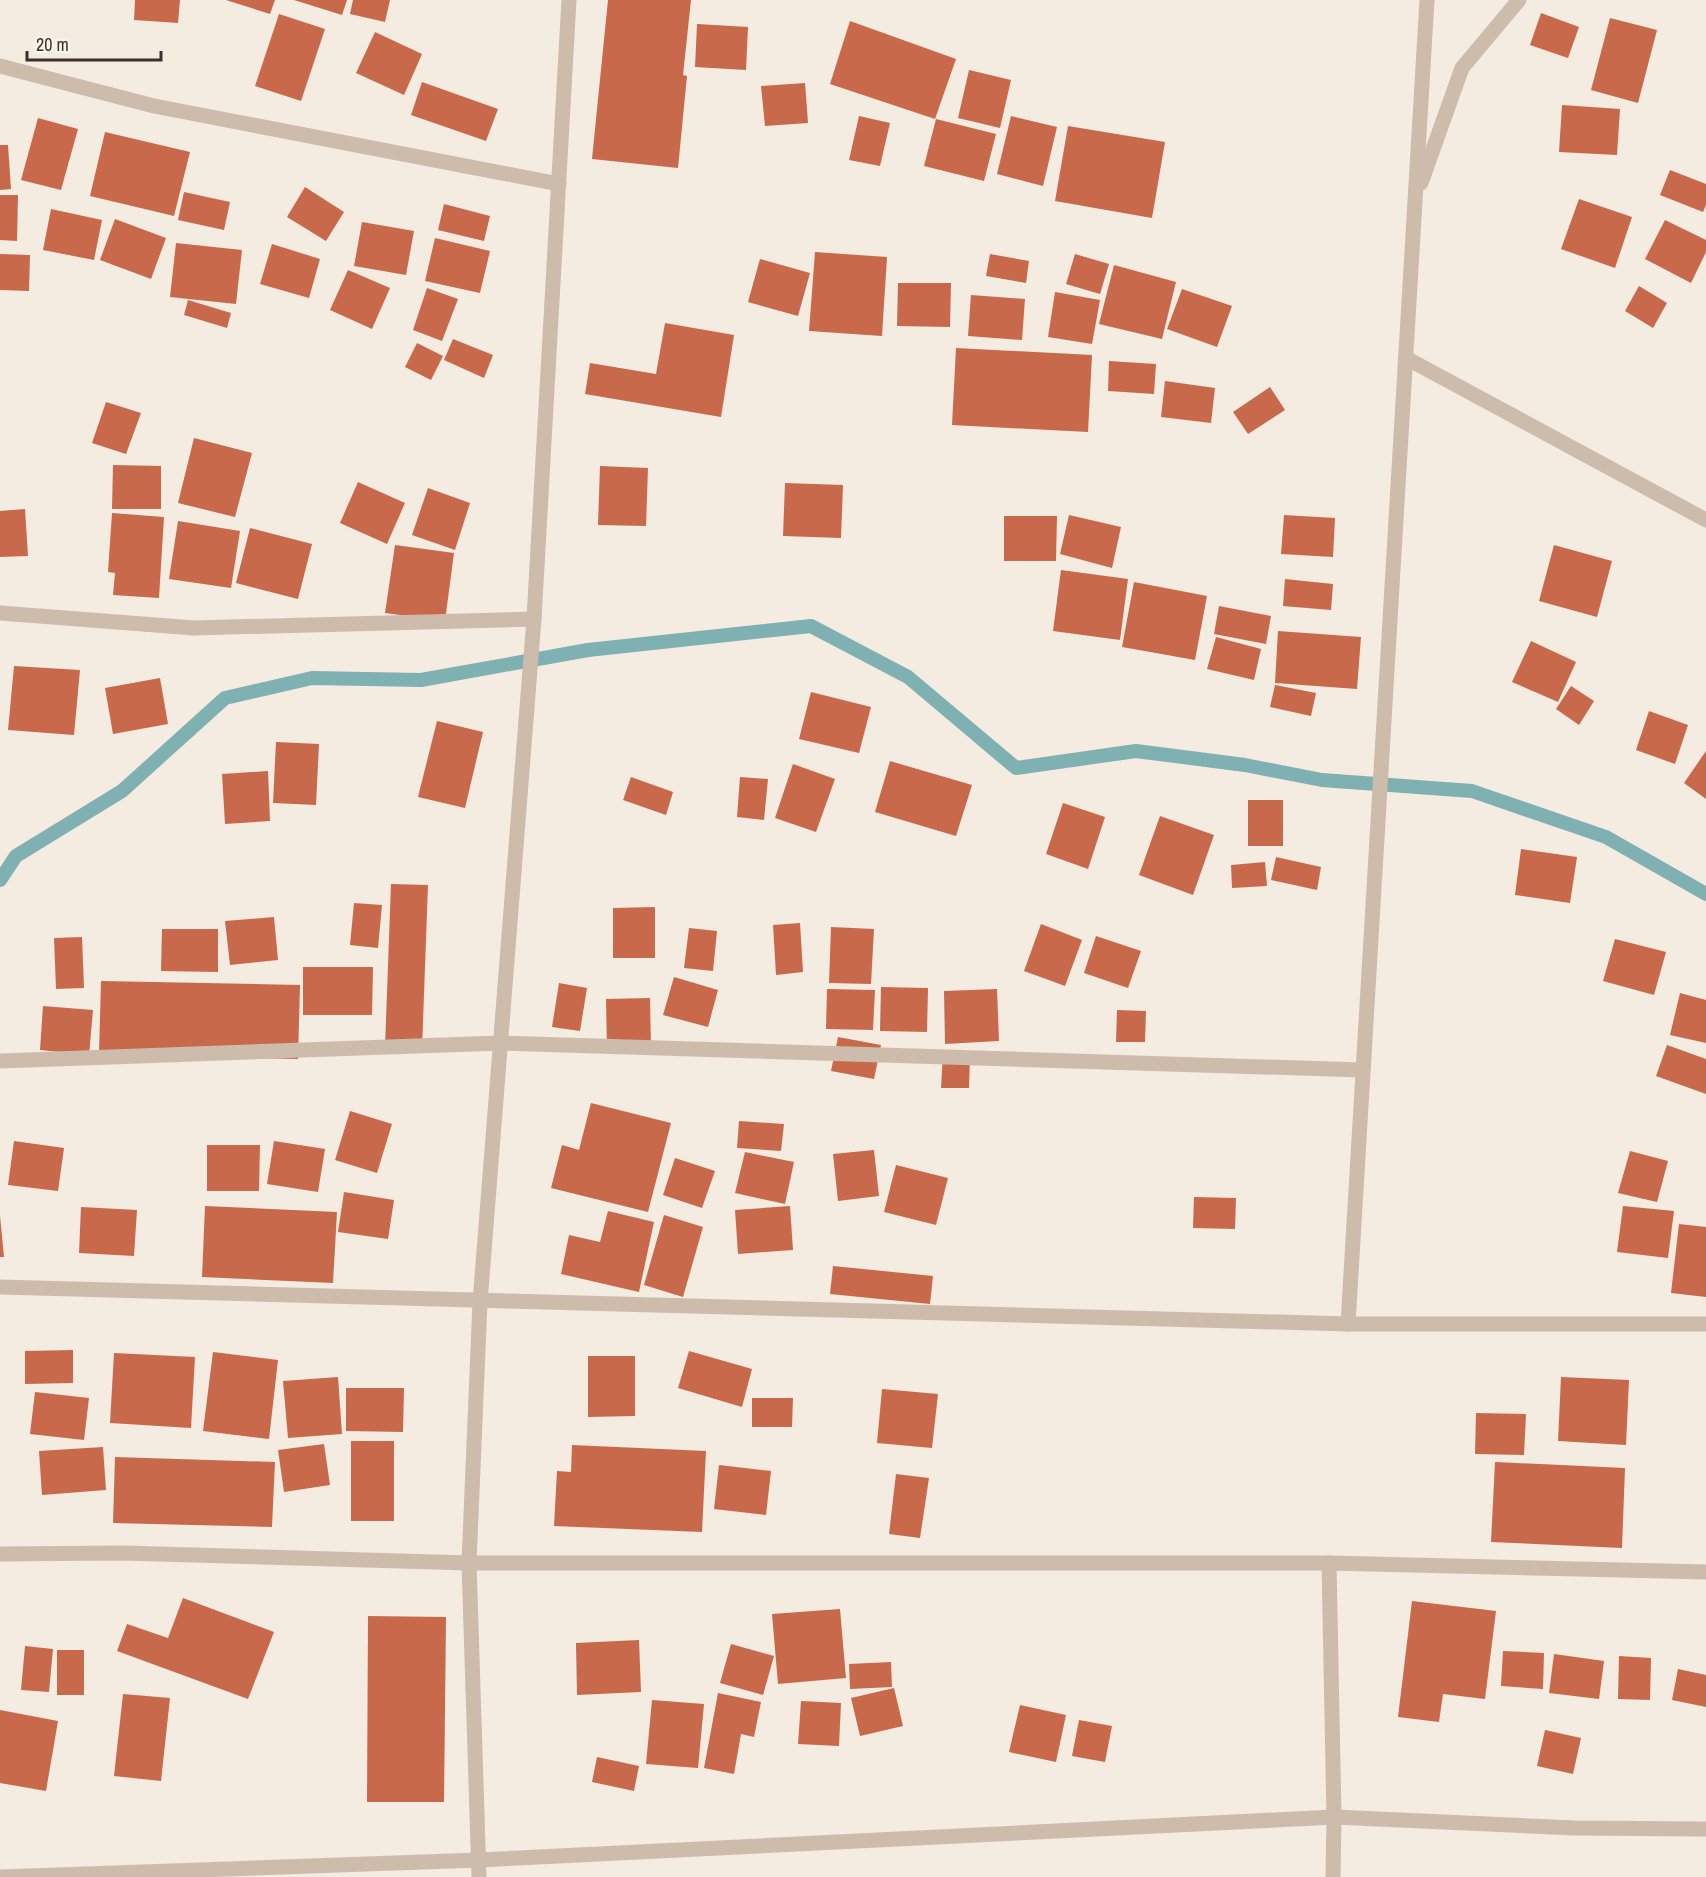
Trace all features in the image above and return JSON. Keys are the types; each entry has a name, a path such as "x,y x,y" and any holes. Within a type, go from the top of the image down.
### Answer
{"street":[{"path":"479,1877 470,1563 480,1302 534,619 569,0"},
{"path":"1348,1324 1427,0"},
{"path":"1415,200 1462,68 1519,0"},
{"path":"0,66 154,106 559,184"},
{"path":"1406,358 1706,520"},
{"path":"0,613 194,628 534,619"},
{"path":"0,1061 500,1043 1363,1070"},
{"path":"0,1287 480,1302 1348,1324 1706,1324"},
{"path":"0,1554 122,1553 470,1563 1329,1563 1706,1572"},
{"path":"1329,1563 1333,1877"},
{"path":"0,1877 479,1860 1334,1817 1574,1828 1706,1829"}],"building":[{"path":"135,0 180,0 178,23 134,20"},
{"path":"226,0 275,0 270,14"},
{"path":"294,0 347,0 342,15"},
{"path":"353,0 390,0 385,22 350,14"},
{"path":"608,0 691,0 683,75 687,76 678,168 592,159"},
{"path":"1541,13 1579,27 1568,58 1530,45"},
{"path":"279,14 325,29 301,101 255,86"},
{"path":"1610,18 1657,30 1638,103 1591,90"},
{"path":"850,21 956,59 935,119 830,84"},
{"path":"697,24 748,27 746,70 695,67"},
{"path":"375,32 422,54 404,95 356,73"},
{"path":"969,70 1011,80 1000,128 958,118"},
{"path":"422,82 498,109 486,141 411,115"},
{"path":"805,83 808,123 765,126 761,86"},
{"path":"1562,105 1620,109 1617,155 1559,152"},
{"path":"859,116 890,123 880,166 849,160"},
{"path":"1011,116 1057,127 1043,186 997,174"},
{"path":"38,118 78,129 61,190 21,180"},
{"path":"936,119 996,134 984,181 924,166"},
{"path":"1068,126 1165,142 1152,218 1055,201"},
{"path":"105,132 190,152 174,216 90,196"},
{"path":"0,145 8,145 11,189 0,190"},
{"path":"1670,170 1706,184 1706,205 1703,212 1660,195"},
{"path":"305,187 344,212 326,241 287,217"},
{"path":"184,192 230,202 224,230 178,220"},
{"path":"0,195 18,195 17,241 0,240"},
{"path":"1579,199 1632,217 1615,268 1561,249"},
{"path":"444,204 490,216 484,241 438,230"},
{"path":"51,209 102,220 94,260 43,250"},
{"path":"115,219 166,238 151,279 100,260"},
{"path":"1665,220 1706,240 1706,252 1691,283 1645,259"},
{"path":"362,222 414,231 406,275 354,266"},
{"path":"435,238 490,251 480,293 425,281"},
{"path":"176,243 242,250 236,304 170,297"},
{"path":"272,244 320,259 309,298 260,284"},
{"path":"815,252 887,257 882,336 809,331"},
{"path":"0,254 30,255 29,291 0,290"},
{"path":"990,254 1029,261 1026,283 986,276"},
{"path":"1075,254 1109,264 1100,294 1066,284"},
{"path":"760,259 810,273 798,316 748,302"},
{"path":"1114,265 1176,282 1162,339 1099,324"},
{"path":"348,270 390,288 372,329 330,310"},
{"path":"898,283 951,283 950,327 897,326"},
{"path":"1639,286 1667,303 1653,328 1625,311"},
{"path":"427,288 458,299 442,341 413,330"},
{"path":"1182,289 1232,306 1217,347 1167,329"},
{"path":"1055,292 1100,300 1092,344 1048,337"},
{"path":"971,295 1025,299 1022,340 968,336"},
{"path":"188,300 231,313 227,328 184,315"},
{"path":"665,323 734,335 721,417 585,394 590,363 656,374"},
{"path":"453,339 493,355 484,378 444,360"},
{"path":"417,343 443,356 431,380 405,367"},
{"path":"956,348 1092,355 1088,432 952,425"},
{"path":"1109,361 1156,364 1154,394 1108,391"},
{"path":"1165,381 1215,388 1211,423 1161,417"},
{"path":"1270,387 1285,410 1248,434 1233,412"},
{"path":"106,402 141,413 126,454 92,443"},
{"path":"194,438 252,453 235,517 178,503"},
{"path":"113,465 161,466 161,509 112,509"},
{"path":"600,466 648,468 646,526 598,525"},
{"path":"358,482 405,503 387,544 340,523"},
{"path":"785,483 843,485 841,538 783,536"},
{"path":"428,488 470,503 455,550 412,535"},
{"path":"25,509 28,556 0,557 0,511"},
{"path":"112,513 164,517 159,598 113,595 115,573 108,572"},
{"path":"1069,515 1121,527 1112,568 1060,554"},
{"path":"1284,515 1335,518 1333,557 1281,554"},
{"path":"1004,516 1057,516 1056,561 1004,561"},
{"path":"178,521 240,531 231,588 169,579"},
{"path":"250,528 312,544 298,599 236,583"},
{"path":"395,545 454,553 445,621 385,613"},
{"path":"1554,545 1612,561 1597,617 1539,601"},
{"path":"1061,570 1128,579 1120,640 1053,631"},
{"path":"1285,579 1333,584 1331,610 1283,606"},
{"path":"1134,582 1207,596 1195,660 1122,647"},
{"path":"1219,606 1271,616 1266,644 1214,634"},
{"path":"1278,631 1361,637 1357,689 1275,683"},
{"path":"1216,637 1261,649 1254,680 1207,669"},
{"path":"1531,641 1576,662 1558,702 1512,682"},
{"path":"14,666 80,670 74,735 8,730"},
{"path":"160,678 168,724 113,734 105,688"},
{"path":"1275,685 1316,693 1311,716 1270,707"},
{"path":"1571,686 1594,701 1579,725 1556,709"},
{"path":"811,692 871,707 859,753 799,739"},
{"path":"1649,711 1688,725 1675,764 1636,750"},
{"path":"437,721 483,732 465,808 418,797"},
{"path":"276,742 319,744 316,805 273,803"},
{"path":"1706,751 1706,799 1684,783"},
{"path":"890,761 972,785 956,836 875,812"},
{"path":"793,764 835,779 816,832 775,818"},
{"path":"268,771 270,821 225,824 222,774"},
{"path":"631,777 673,792 666,815 623,800"},
{"path":"740,777 768,779 764,820 737,817"},
{"path":"1248,800 1283,800 1283,846 1248,846"},
{"path":"1063,803 1105,817 1088,869 1046,854"},
{"path":"1160,816 1214,835 1193,895 1139,875"},
{"path":"1521,849 1577,857 1570,903 1515,895"},
{"path":"1276,857 1321,867 1317,890 1271,880"},
{"path":"1265,862 1267,886 1232,888 1231,865"},
{"path":"391,884 428,885 422,1049 385,1047"},
{"path":"354,903 382,905 378,948 350,945"},
{"path":"655,907 655,958 613,958 613,908"},
{"path":"274,917 278,960 230,965 225,921"},
{"path":"800,923 803,972 776,975 773,925"},
{"path":"1041,924 1082,940 1065,986 1024,971"},
{"path":"831,927 874,929 871,984 829,983"},
{"path":"689,928 717,931 713,971 684,968"},
{"path":"162,929 218,929 218,972 161,971"},
{"path":"1096,936 1141,951 1128,988 1084,973"},
{"path":"82,937 84,988 56,989 54,938"},
{"path":"1615,939 1666,952 1654,995 1603,981"},
{"path":"303,967 373,967 372,1015 303,1015"},
{"path":"674,977 718,990 708,1027 663,1015"},
{"path":"101,981 300,985 298,1059 99,1054"},
{"path":"559,983 587,988 580,1031 552,1027"},
{"path":"881,987 928,988 927,1032 880,1031"},
{"path":"827,989 875,990 873,1030 826,1029"},
{"path":"997,989 999,1041 945,1044 944,991"},
{"path":"1680,993 1706,1000 1706,1043 1670,1035"},
{"path":"650,998 651,1050 607,1051 606,999"},
{"path":"43,1006 93,1010 89,1055 40,1050"},
{"path":"1117,1010 1146,1011 1145,1042 1116,1042"},
{"path":"838,1037 881,1045 874,1079 831,1071"},
{"path":"1667,1045 1706,1059 1706,1094 1656,1076"},
{"path":"943,1054 970,1055 969,1088 941,1088"},
{"path":"591,1103 671,1123 648,1212 551,1188 562,1145 579,1150"},
{"path":"350,1111 392,1124 377,1173 335,1160"},
{"path":"739,1121 784,1124 781,1151 737,1148"},
{"path":"14,1141 64,1148 58,1191 8,1185"},
{"path":"274,1141 325,1149 318,1192 267,1184"},
{"path":"207,1145 260,1145 259,1191 207,1191"},
{"path":"874,1150 879,1196 838,1201 833,1154"},
{"path":"1630,1151 1668,1161 1657,1202 1618,1193"},
{"path":"745,1152 794,1162 785,1204 735,1193"},
{"path":"675,1158 715,1171 702,1208 663,1195"},
{"path":"896,1165 948,1178 936,1225 884,1212"},
{"path":"344,1192 394,1200 388,1239 338,1232"},
{"path":"1194,1197 1236,1198 1235,1229 1193,1228"},
{"path":"205,1206 337,1212 333,1283 202,1277"},
{"path":"790,1206 793,1250 738,1254 735,1210"},
{"path":"1623,1206 1674,1211 1668,1258 1617,1252"},
{"path":"81,1207 137,1210 134,1256 79,1253"},
{"path":"608,1211 654,1222 639,1292 561,1274 569,1235 600,1242"},
{"path":"664,1215 703,1227 683,1297 644,1285"},
{"path":"0,1216 4,1257 0,1257"},
{"path":"1679,1224 1706,1227 1706,1297 1671,1293"},
{"path":"833,1266 933,1276 930,1304 830,1294"},
{"path":"73,1350 73,1383 25,1384 25,1351"},
{"path":"689,1351 752,1369 742,1407 678,1388"},
{"path":"213,1352 278,1360 269,1439 203,1431"},
{"path":"114,1353 195,1357 191,1428 110,1423"},
{"path":"588,1356 635,1356 635,1416 588,1417"},
{"path":"338,1377 342,1434 288,1438 283,1381"},
{"path":"1561,1377 1629,1380 1626,1445 1558,1441"},
{"path":"346,1388 404,1388 403,1432 346,1431"},
{"path":"882,1389 938,1394 932,1448 877,1443"},
{"path":"35,1392 89,1398 84,1440 30,1434"},
{"path":"752,1398 793,1398 792,1427 752,1427"},
{"path":"1476,1413 1526,1414 1524,1455 1475,1454"},
{"path":"351,1441 394,1441 394,1521 351,1521"},
{"path":"324,1444 330,1485 284,1492 278,1450"},
{"path":"572,1445 706,1451 702,1532 554,1526 557,1471 571,1472"},
{"path":"103,1447 106,1490 42,1495 39,1451"},
{"path":"115,1457 275,1462 272,1527 113,1523"},
{"path":"1495,1462 1625,1468 1622,1548 1491,1542"},
{"path":"719,1465 771,1471 766,1515 714,1509"},
{"path":"896,1474 929,1478 920,1538 889,1534"},
{"path":"183,1598 274,1632 248,1699 117,1651 127,1624 168,1638"},
{"path":"1412,1601 1496,1611 1485,1699 1443,1694 1439,1722 1398,1717"},
{"path":"840,1609 846,1678 778,1684 772,1614"},
{"path":"368,1616 446,1617 444,1802 367,1802"},
{"path":"639,1640 641,1692 577,1695 576,1643"},
{"path":"731,1644 774,1656 763,1695 720,1683"},
{"path":"25,1646 53,1649 49,1692 21,1690"},
{"path":"57,1650 84,1650 84,1695 57,1695"},
{"path":"1503,1651 1544,1653 1543,1689 1501,1686"},
{"path":"1554,1654 1604,1661 1599,1699 1549,1693"},
{"path":"1619,1656 1651,1658 1650,1700 1618,1699"},
{"path":"891,1662 892,1687 850,1689 849,1664"},
{"path":"1678,1669 1706,1675 1706,1707 1672,1700"},
{"path":"894,1688 903,1726 860,1736 851,1698"},
{"path":"718,1693 761,1702 754,1737 741,1734 734,1774 704,1768"},
{"path":"123,1694 170,1698 161,1781 114,1776"},
{"path":"652,1700 704,1704 698,1768 646,1764"},
{"path":"801,1701 841,1703 839,1746 798,1744"},
{"path":"1020,1705 1066,1715 1056,1762 1009,1752"},
{"path":"0,1710 58,1721 46,1791 0,1783"},
{"path":"1079,1720 1112,1726 1105,1762 1072,1756"},
{"path":"1545,1730 1581,1738 1573,1774 1537,1766"},
{"path":"597,1757 639,1766 634,1791 592,1782"}],"waterway":[{"path":"0,880 16,856 122,791 225,698 312,678 421,680 588,650 811,626 908,677 1016,768 1136,751 1245,765 1322,780 1472,791 1606,837 1706,894"}]}
